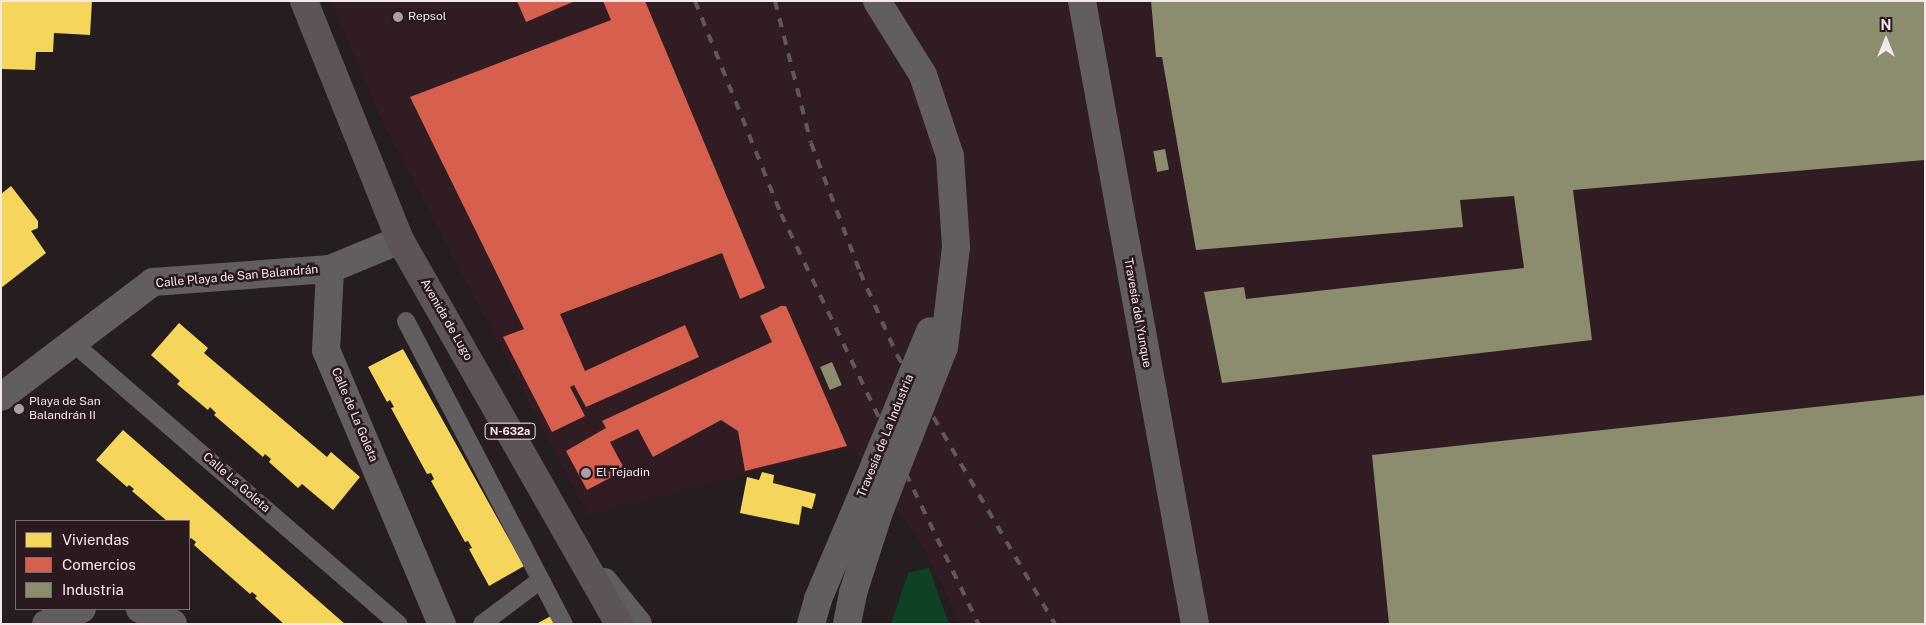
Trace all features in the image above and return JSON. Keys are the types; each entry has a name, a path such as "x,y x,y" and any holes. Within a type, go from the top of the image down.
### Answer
{"main road":[{"name":"Avenida de Lugo","path":"304,1 400,240 619,624"}],"street":[{"name":"Travesía de La Industria","path":"811,624 818,599 871,503 937,339 956,247 950,156 923,75 877,1"},
{"name":"Travesía del Yunque","path":"1082,1 1195,624"},
{"path":"330,269 400,240"},
{"name":"Calle Playa de San Balandrán","path":"1,397 153,282 330,269"},
{"name":"Calle de La Goleta","path":"330,269 326,350 442,624"},
{"name":"Travesía de La Industria","path":"847,624 871,503"},
{"path":"576,546 638,624"},
{"path":"46,624 80,610"},
{"path":"142,610 173,624"}],"lane":[{"path":"406,321 539,581 564,624"},
{"name":"Calle La Goleta","path":"73,343 399,624"},
{"path":"482,624 539,581"}],"shaded area":[{"path":"331,1 1925,1 1925,624 961,624 921,543 852,447 588,515 383,123"}],"green space":[{"path":"929,568 949,624 891,624 908,573"}],"building: Viviendas":[{"path":"1,1 92,1 90,35 54,33 53,52 36,52 35,70 1,69"},
{"path":"11,186 38,221 38,228 31,231 46,253 1,288 1,194"},
{"path":"179,323 208,348 204,353 327,457 331,452 360,477 333,510 302,484 298,488 269,462 271,459 265,454 263,457 214,415 216,413 210,407 208,410 177,384 180,381 151,355"},
{"path":"403,349 524,566 489,586 469,549 472,548 468,541 465,542 431,481 434,479 431,473 427,474 391,408 394,407 390,400 387,402 368,367"},
{"path":"123,430 345,624 284,624 255,598 257,596 252,592 250,594 194,545 196,542 190,539 190,520 166,520 132,491 134,489 129,485 127,487 96,460"},
{"path":"762,472 774,475 773,483 816,494 812,509 802,506 799,525 740,513 747,477 759,480"},
{"path":"551,616 555,624 536,624"}],"building: Comercios":[{"path":"517,1 575,1 526,22"},
{"path":"603,1 645,1 765,288 740,299 722,253 560,314 585,371 685,325 699,357 586,407 574,385 570,387 585,416 552,432 503,337 524,329 410,97 611,20"},
{"path":"781,306 786,306 847,446 745,471 738,431 721,420 653,457 638,429 610,442 625,470 587,490 566,451 606,428 602,421 772,342 760,316"}],"building: Industria":[{"path":"1151,1 1925,1 1925,160 1573,190 1592,340 1222,383 1204,292 1244,287 1246,299 1524,268 1514,196 1460,200 1463,227 1196,250 1162,57 1156,57"},
{"path":"1165,149 1169,170 1157,172 1153,151"},
{"path":"832,362 842,385 830,390 820,367"},
{"path":"1925,395 1925,624 1389,624 1372,455"}],"railway":[{"path":"695,1 781,214 978,624"},
{"path":"775,1 811,143 860,272 897,355 1055,624"}],"place":[{"name":"Repsol","path":"398,17"},
{"name":"Playa de San Balandrán II","path":"19,409"},
{"name":"El Tejadin","path":"586,473"}]}
